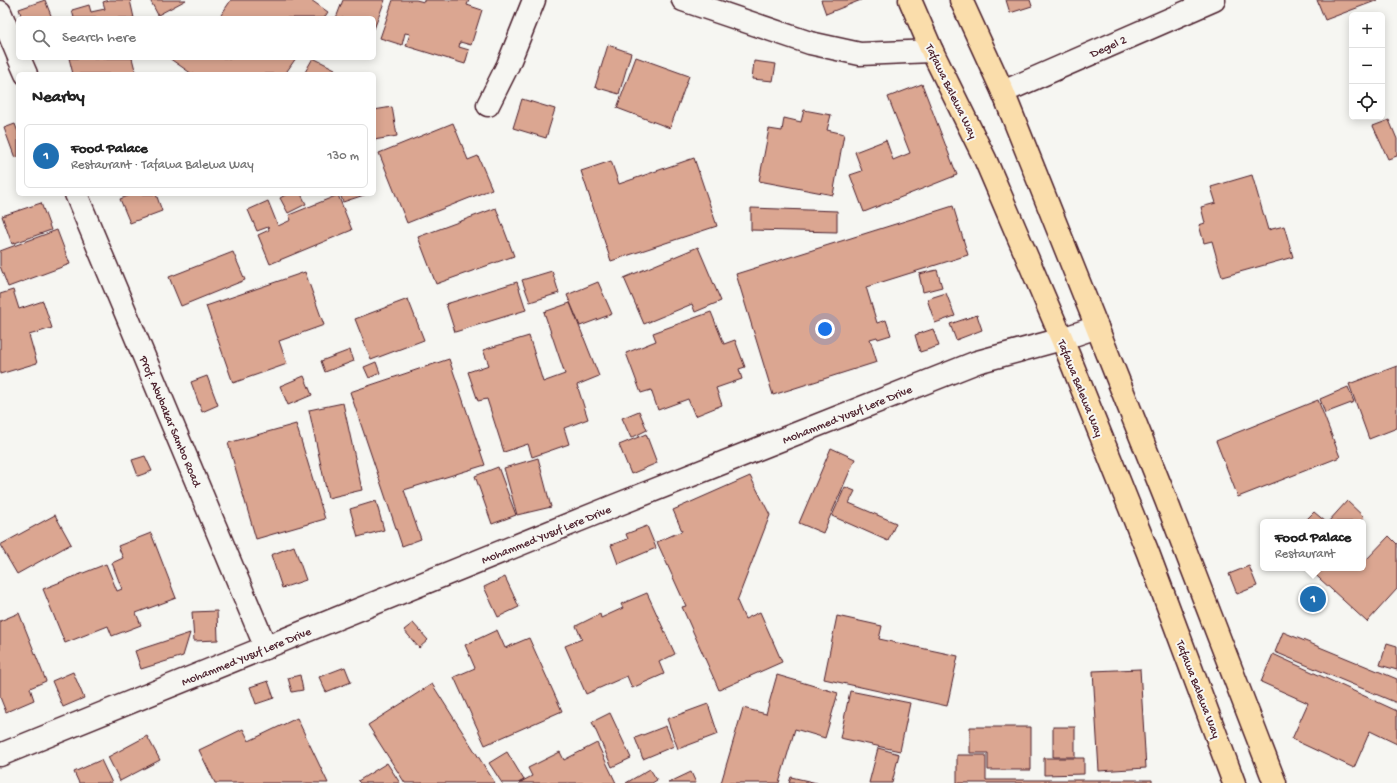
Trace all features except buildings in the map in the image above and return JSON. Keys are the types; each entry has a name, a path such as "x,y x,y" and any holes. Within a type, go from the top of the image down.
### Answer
{"main road":[{"name":"Tafawa Balewa Way","path":"910,0 932,51 985,159 1062,339 1148,553 1234,783"},
{"path":"961,0 1003,92 1276,780"}],"street":[{"path":"488,105 508,65 534,0"},
{"path":"683,0 810,43 860,54 932,51"},
{"name":"Degel 2","path":"1003,92 1214,0"},
{"path":"0,12 16,50"},
{"path":"20,60 25,72"},
{"name":"Prof. Abubakar Sambo Road","path":"77,196 266,648"},
{"name":"Mohammed Yusuf Lere Drive","path":"0,755 614,506 976,362 1062,339 1097,327"}],"place":[{"name":"Food Palace","path":"1313,599"}]}
